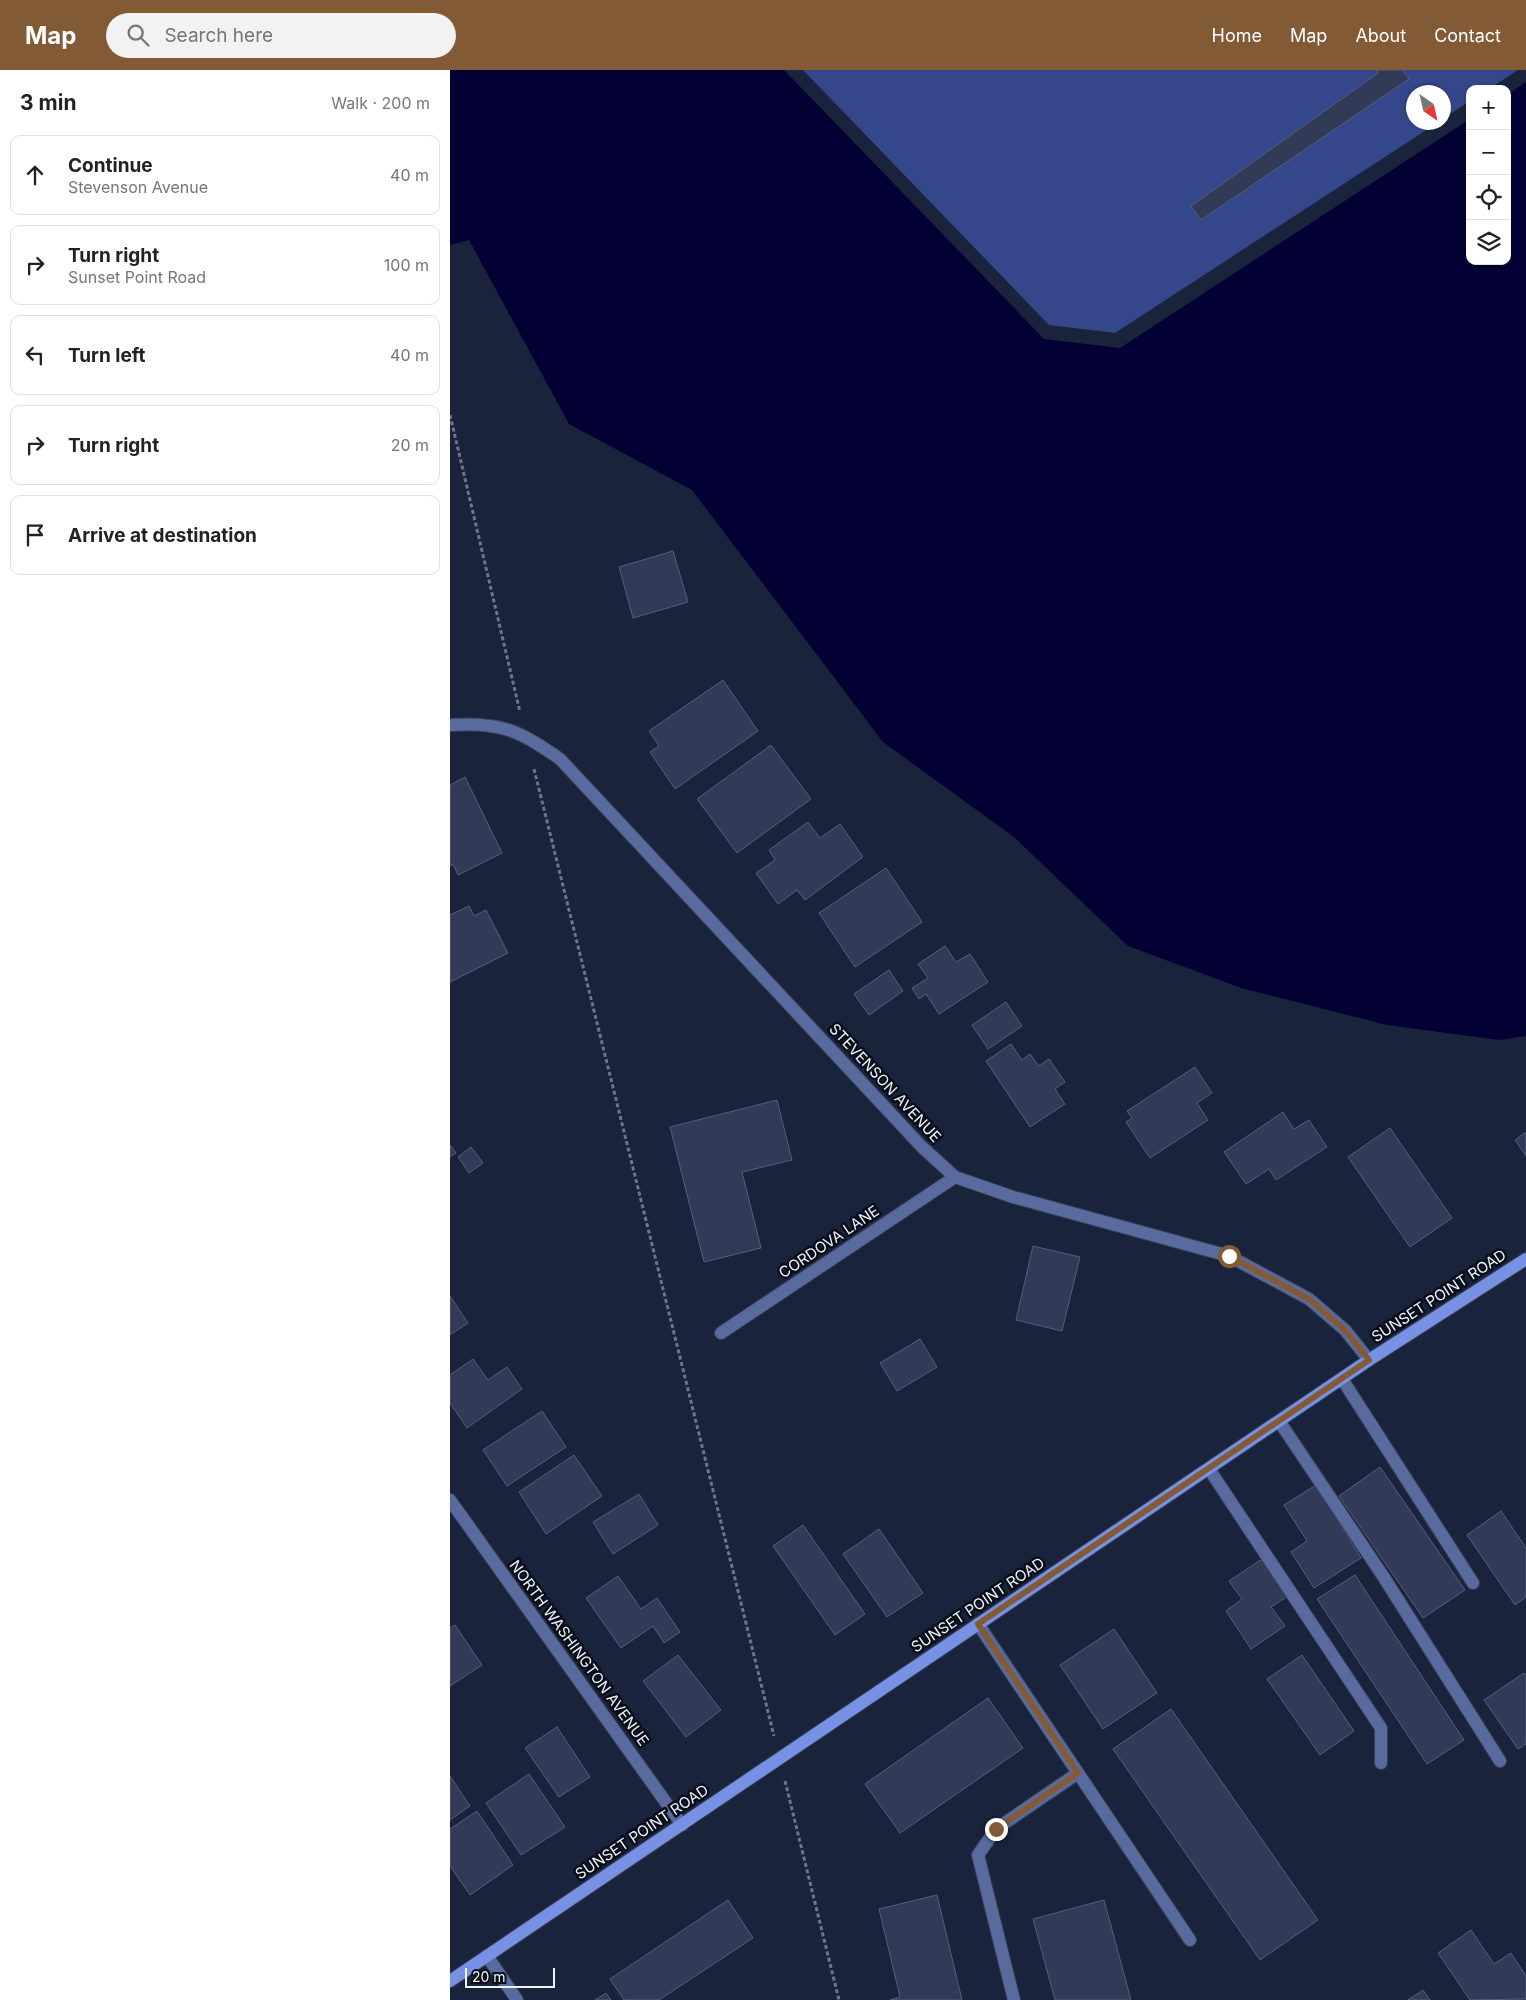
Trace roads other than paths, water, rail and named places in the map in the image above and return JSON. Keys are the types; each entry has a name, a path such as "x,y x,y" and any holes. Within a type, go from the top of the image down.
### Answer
{"main road":[{"name":"SUNSET POINT ROAD","path":"450,1981 1369,1360 1526,1259"}],"street":[{"name":"STEVENSON AVENUE","path":"450,725 498,725 526,736 560,759 915,1140 955,1177 1013,1197 1229,1256 1309,1299 1345,1330 1369,1360"},
{"name":"CORDOVA LANE","path":"721,1333 955,1177"},
{"path":"1342,1379 1473,1583"},
{"path":"1279,1422 1383,1576 1500,1761"},
{"path":"1209,1469 1381,1728 1381,1763"},
{"name":"NORTH WASHINGTON AVENUE","path":"450,1500 682,1824"},
{"path":"978,1624 1190,1940"},
{"path":"1014,2000 978,1855 996,1829 1078,1773"},
{"path":"487,1956 517,2000"}]}
